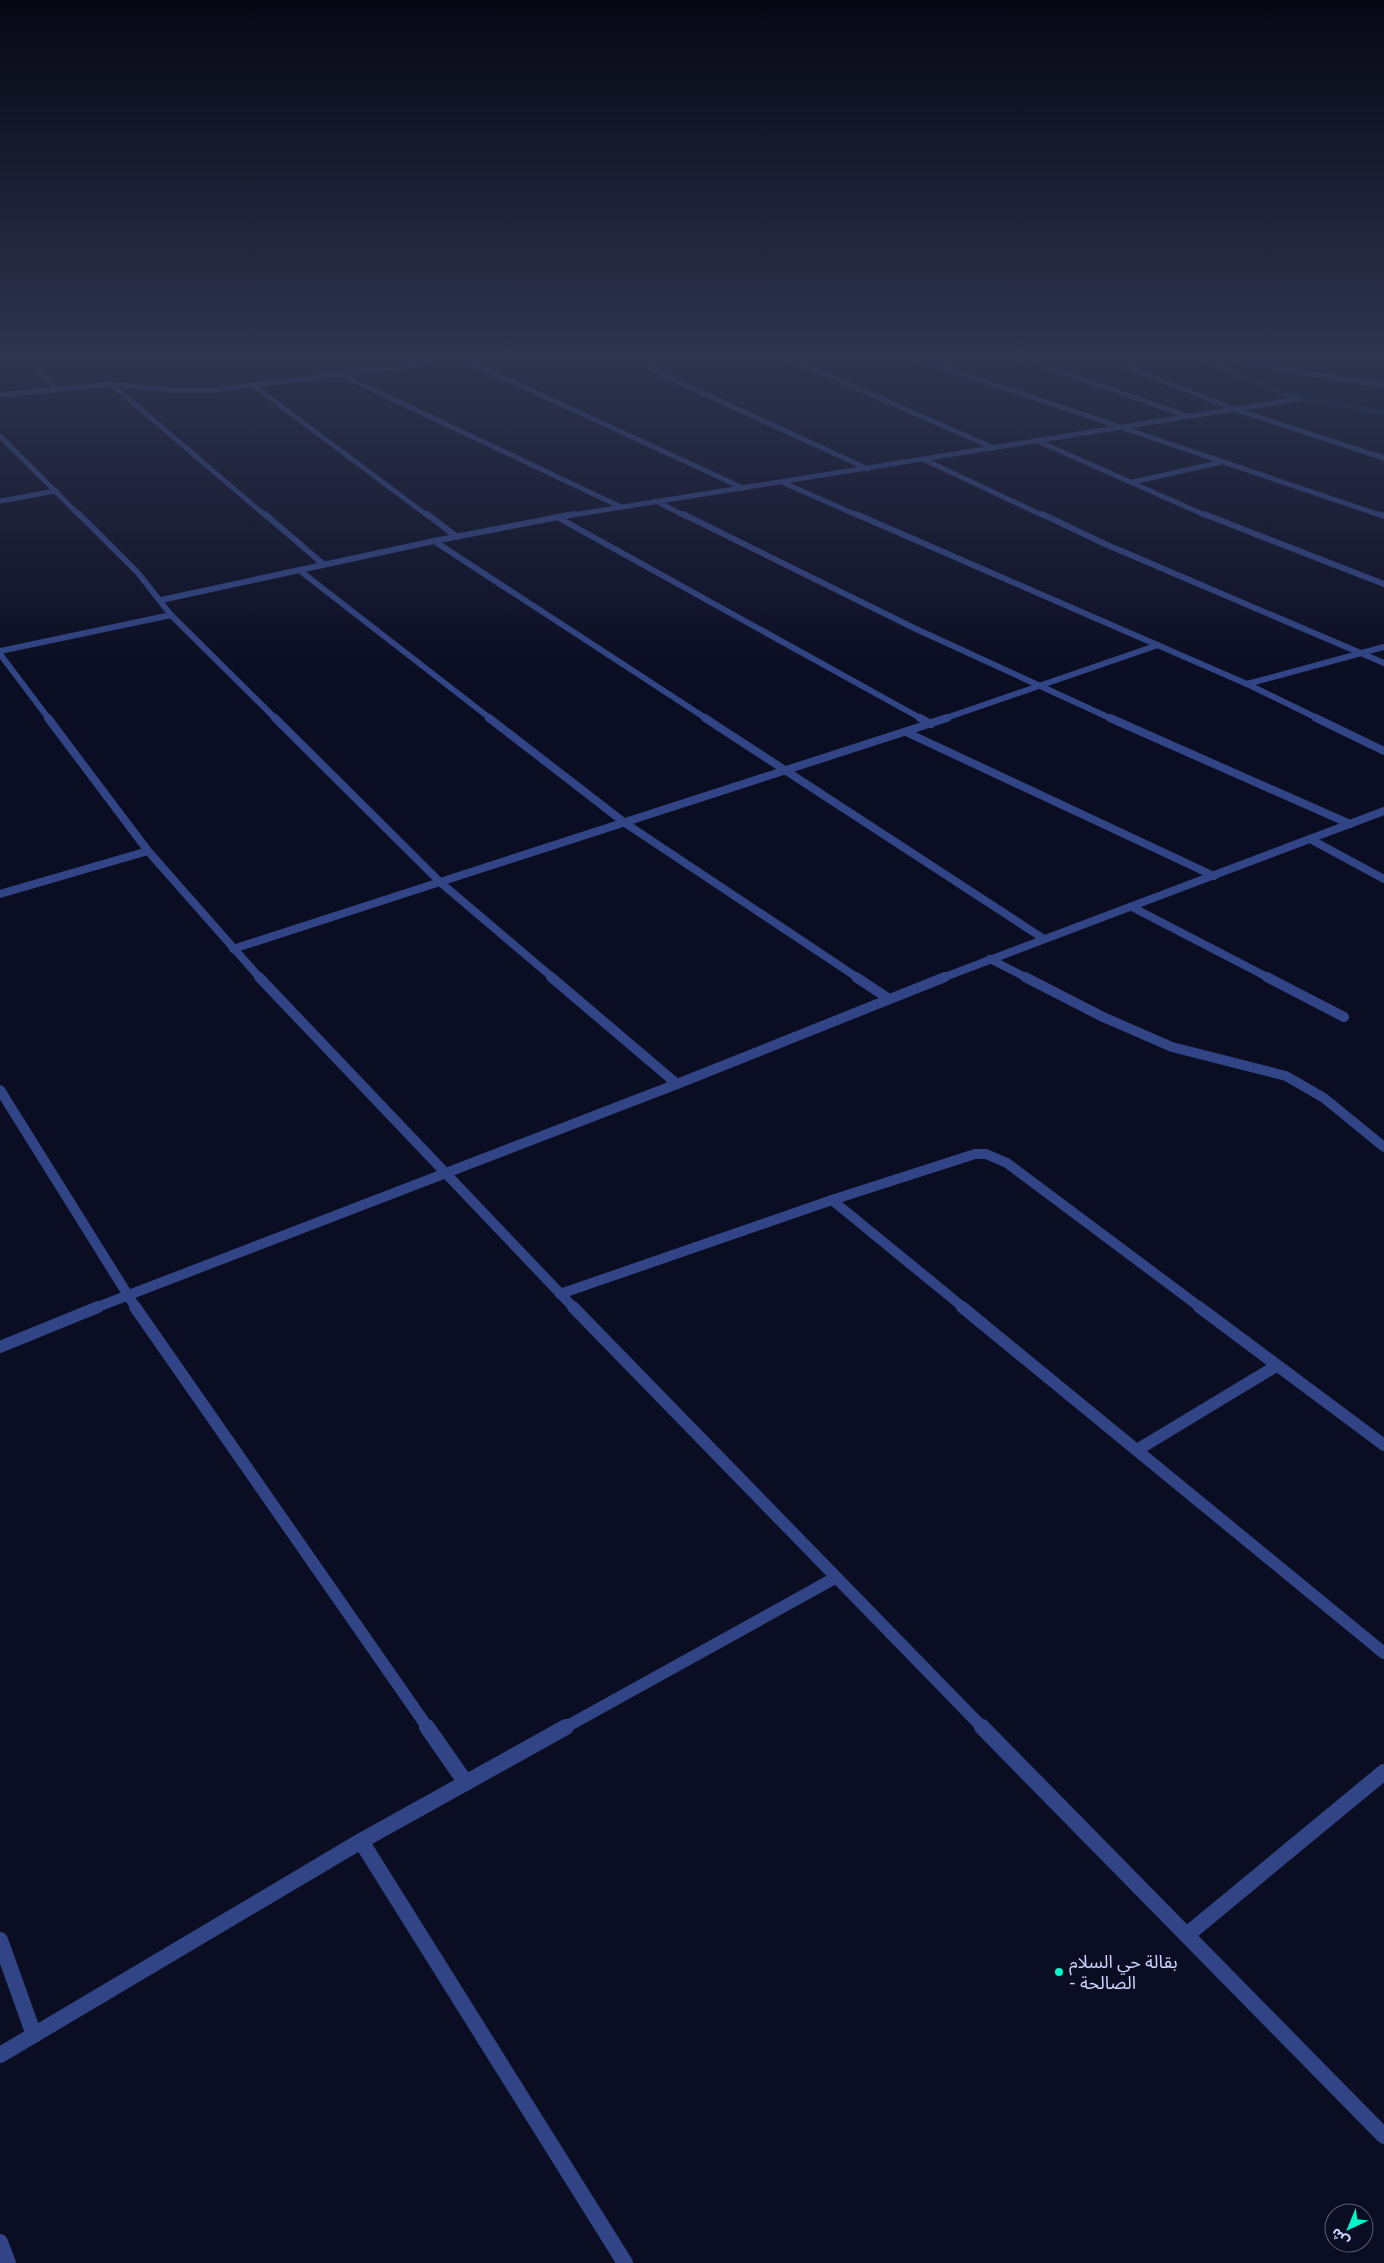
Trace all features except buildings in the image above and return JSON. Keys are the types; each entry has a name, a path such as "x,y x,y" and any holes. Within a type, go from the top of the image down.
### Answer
{"street":[{"path":"25,461 138,573 171,615 440,882 677,1084"},
{"path":"202,461 324,564"},
{"path":"354,461 457,537"},
{"path":"524,461 621,507"},
{"path":"685,461 744,488"},
{"path":"851,461 869,469"},
{"path":"161,600 324,564 557,517 921,461"},
{"path":"926,461 1105,544 1384,663"},
{"path":"1084,461 1241,530 1384,584"},
{"path":"1219,461 1384,516"},
{"path":"1133,482 1223,462"},
{"path":"783,483 1247,684 1384,751"},
{"path":"0,501 56,491"},
{"path":"656,502 823,586 1167,745 1350,824"},
{"path":"557,517 930,724"},
{"path":"434,541 785,772 1044,939"},
{"path":"300,570 625,822 889,999"},
{"path":"171,615 0,653 148,851 233,949 444,1174 835,1578 1188,1934 1384,2136"},
{"path":"233,949 785,772 1158,645"},
{"path":"1247,684 1384,647"},
{"path":"906,732 1214,876"},
{"path":"0,1347 127,1295 677,1084 990,959 1384,811"},
{"path":"1310,839 1384,879"},
{"path":"0,894 148,851"},
{"path":"1132,907 1344,1017"},
{"path":"990,959 1109,1019 1173,1048 1285,1076 1305,1086 1384,1147"},
{"path":"0,1090 127,1295 466,1783"},
{"path":"560,1294 832,1200 975,1154 996,1157 1384,1445"},
{"path":"832,1200 1384,1654"},
{"path":"1137,1450 1276,1366"},
{"path":"0,2055 362,1841 835,1578"},
{"path":"1188,1934 1384,1772"},
{"path":"362,1841 625,2263"},
{"path":"0,1940 34,2035"},
{"path":"0,2242 8,2263"}],"place":[{"name":"بقالة حي السلام - الصالحة","path":"1059,1972"}]}
